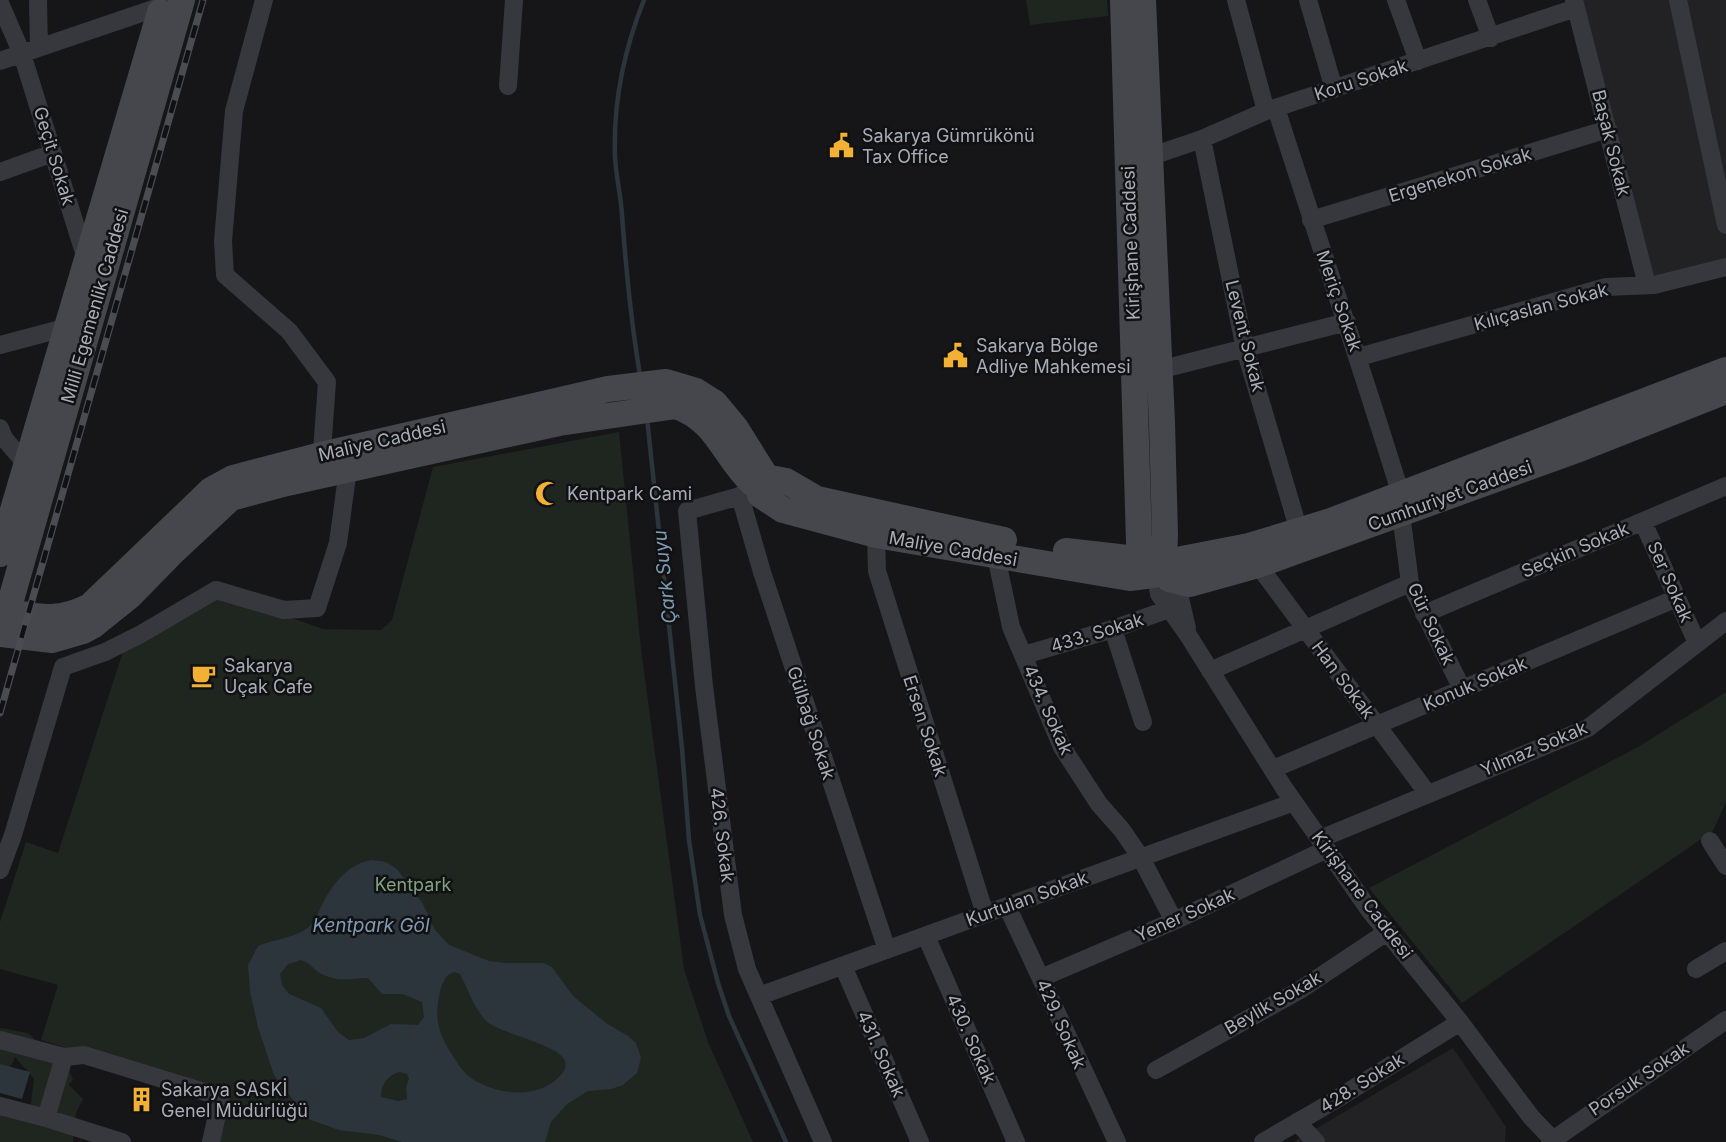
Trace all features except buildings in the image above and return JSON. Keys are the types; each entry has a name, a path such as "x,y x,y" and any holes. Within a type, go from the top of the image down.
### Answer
{"main road":[{"name":"Kirişhane Caddesi","path":"1123,0 1139,541 1161,572"},
{"name":"Kirişhane Caddesi","path":"1143,0 1165,535 1161,572"},
{"name":"Milli Egemenlik Caddesi","path":"0,554 86,259 169,2"},
{"name":"Milli Egemenlik Caddesi","path":"2,625 169,2"},
{"name":"Cumhuriyet Caddesi","path":"1161,572 1190,584 1258,565 1726,370"},
{"name":"Cumhuriyet Caddesi","path":"1161,572 1182,559 1249,546 1401,504 1582,448 1726,391"},
{"name":"Maliye Caddesi","path":"2,625 76,613 100,598 211,490 233,478 321,465 608,402 671,394 713,430 741,473 783,510 876,535 1130,579 1161,572"},
{"name":"Maliye Caddesi","path":"321,465 348,469 546,425 608,402"},
{"name":"Maliye Caddesi","path":"756,485 786,481 817,499 1039,548 1128,558 1161,572"}],"street":[{"name":"Geçit Sokak","path":"38,0 30,51 53,153 86,259"},
{"path":"264,0 234,111 223,241 225,275 289,331 327,383 321,465"},
{"path":"508,86 514,0"},
{"name":"Meriç Sokak","path":"1236,0 1271,109 1359,357 1401,504"},
{"path":"1308,0 1334,89"},
{"path":"1396,0 1418,61"},
{"path":"1477,0 1491,38"},
{"path":"1678,0 1726,225"},
{"path":"0,61 169,2"},
{"path":"0,3 30,51"},
{"name":"Koru Sokak","path":"1149,157 1202,139 1271,109 1491,38 1575,4"},
{"name":"Başak Sokak","path":"1575,4 1647,285"},
{"name":"Ergenekon Sokak","path":"1311,220 1608,129"},
{"name":"Levent Sokak","path":"1202,139 1245,349 1300,531"},
{"path":"0,172 53,153"},
{"name":"Kılıçaslan Sokak","path":"1359,357 1606,287 1647,285 1726,267"},
{"path":"1159,370 1347,322"},
{"path":"0,345 68,327"},
{"path":"1,435 26,464"},
{"path":"0,870 63,667 105,652 141,634 216,590 284,610 317,608 338,543 348,469"},
{"name":"426. Sokak","path":"756,485 687,511 704,685 733,915 747,969 823,1142"},
{"name":"Gülbağ Sokak","path":"756,485 762,572 887,950"},
{"name":"Seçkin Sokak","path":"1424,614 1726,486"},
{"name":"Gür Sokak","path":"1401,504 1410,583 1462,689"},
{"name":"Ser Sokak","path":"1643,522 1697,643"},
{"name":"Ersen Sokak","path":"876,535 877,571 985,914"},
{"name":"434. Sokak","path":"996,556 1011,627 1062,747 1099,804 1122,830 1141,858 1174,921"},
{"name":"Han Sokak","path":"1258,565 1428,794"},
{"name":"Kirişhane Caddesi","path":"1161,572 1160,594 1169,610 1188,635 1294,802 1387,932 1552,1141"},
{"name":"Kirişhane Caddesi","path":"1161,572 1178,590 1188,635"},
{"path":"1210,671 1410,583"},
{"name":"Konuk Sokak","path":"1273,769 1677,598"},
{"name":"433. Sokak","path":"1024,655 1169,610"},
{"name":"Yılmaz Sokak","path":"1324,844 1428,794 1588,728 1726,621"},
{"path":"1114,629 1143,722"},
{"name":"Kurtulan Sokak","path":"759,996 1294,802"},
{"path":"1710,841 1726,866"},
{"name":"Yener Sokak","path":"1041,978 1174,921 1324,844"},
{"name":"429. Sokak","path":"1007,906 1117,1142"},
{"name":"Beylik Sokak","path":"1156,1070 1300,990 1387,932"},
{"name":"430. Sokak","path":"926,936 1016,1142"},
{"path":"1696,969 1726,951"},
{"name":"431. Sokak","path":"843,966 920,1142"},
{"name":"Porsuk Sokak","path":"1552,1141 1726,1020"},
{"name":"428. Sokak","path":"1263,1142 1460,1022"},
{"path":"0,1040 64,1057 84,1055 221,1097 211,1142"},
{"path":"46,1118 64,1057"},
{"path":"0,1106 122,1142"},
{"path":"1297,1122 1316,1142"}],"shaded area":[{"path":"1582,0 1726,0 1726,266 1654,282"},
{"path":"1453,1048 1506,1127 1505,1142 1293,1142"}],"green space":[{"path":"1026,0 1107,0 1108,16 1030,25"},
{"name":"Kentpark","path":"619,432 641,649 684,969 708,1042 753,1142 211,1142 221,1097 41,1040 58,985 0,969 0,922 26,842 58,853 126,642 214,591 323,629 381,630 392,620 433,467"},
{"path":"1726,692 1726,802 1713,831 1462,1003 1369,888 1638,747"},
{"path":"0,1028 28,1033 68,1069 73,1079 69,1085 83,1099 76,1113 73,1142 0,1142 0,1102 16,1114 31,1103 34,1079 15,1057 12,1065 0,1070"}],"water":[{"name":"Kentpark Göl","path":"364,862 386,862 397,869 423,904 435,930 449,945 489,961 543,963 552,967 573,996 636,1043 641,1058 637,1073 623,1085 588,1091 567,1104 551,1122 545,1142 402,1142 379,1135 339,1130 308,1119 274,1075 258,1027 250,991 248,965 258,946 292,936 310,926 338,880 350,869","holes":["301,960 331,978 368,978 382,994 403,994 422,1002 424,1017 418,1025 391,1024 364,1038 349,1040 338,1032 321,1008 289,994 282,985 280,974 288,964","450,974 460,974 476,1008 490,1024 544,1045 561,1056 566,1065 561,1074 551,1084 529,1092 492,1088 468,1076 447,1047 438,1023 440,994 444,980","400,1072 407,1074 407,1099 398,1101 381,1097 382,1089 392,1075"]},
{"path":"0,1064 30,1072 22,1099 0,1093"}],"waterway":[{"name":"Çark Suyu","path":"640,375 629,295 615,137 621,77 644,0"},
{"name":"Çark Suyu","path":"647,418 682,748 689,840 700,915 729,1016 786,1142"}],"railway":[{"path":"0,713 203,0"}],"place":[{"name":"Sakarya Gümrükönü Tax Office","path":"842,146"},
{"name":"Sakarya Bölge Adliye Mahkemesi","path":"956,356"},
{"name":"Kentpark Cami","path":"547,494"},
{"name":"Sakarya Uçak Cafe","path":"204,676"},
{"name":"Sakarya SASKİ Genel Müdürlüğü","path":"141,1100"}]}
